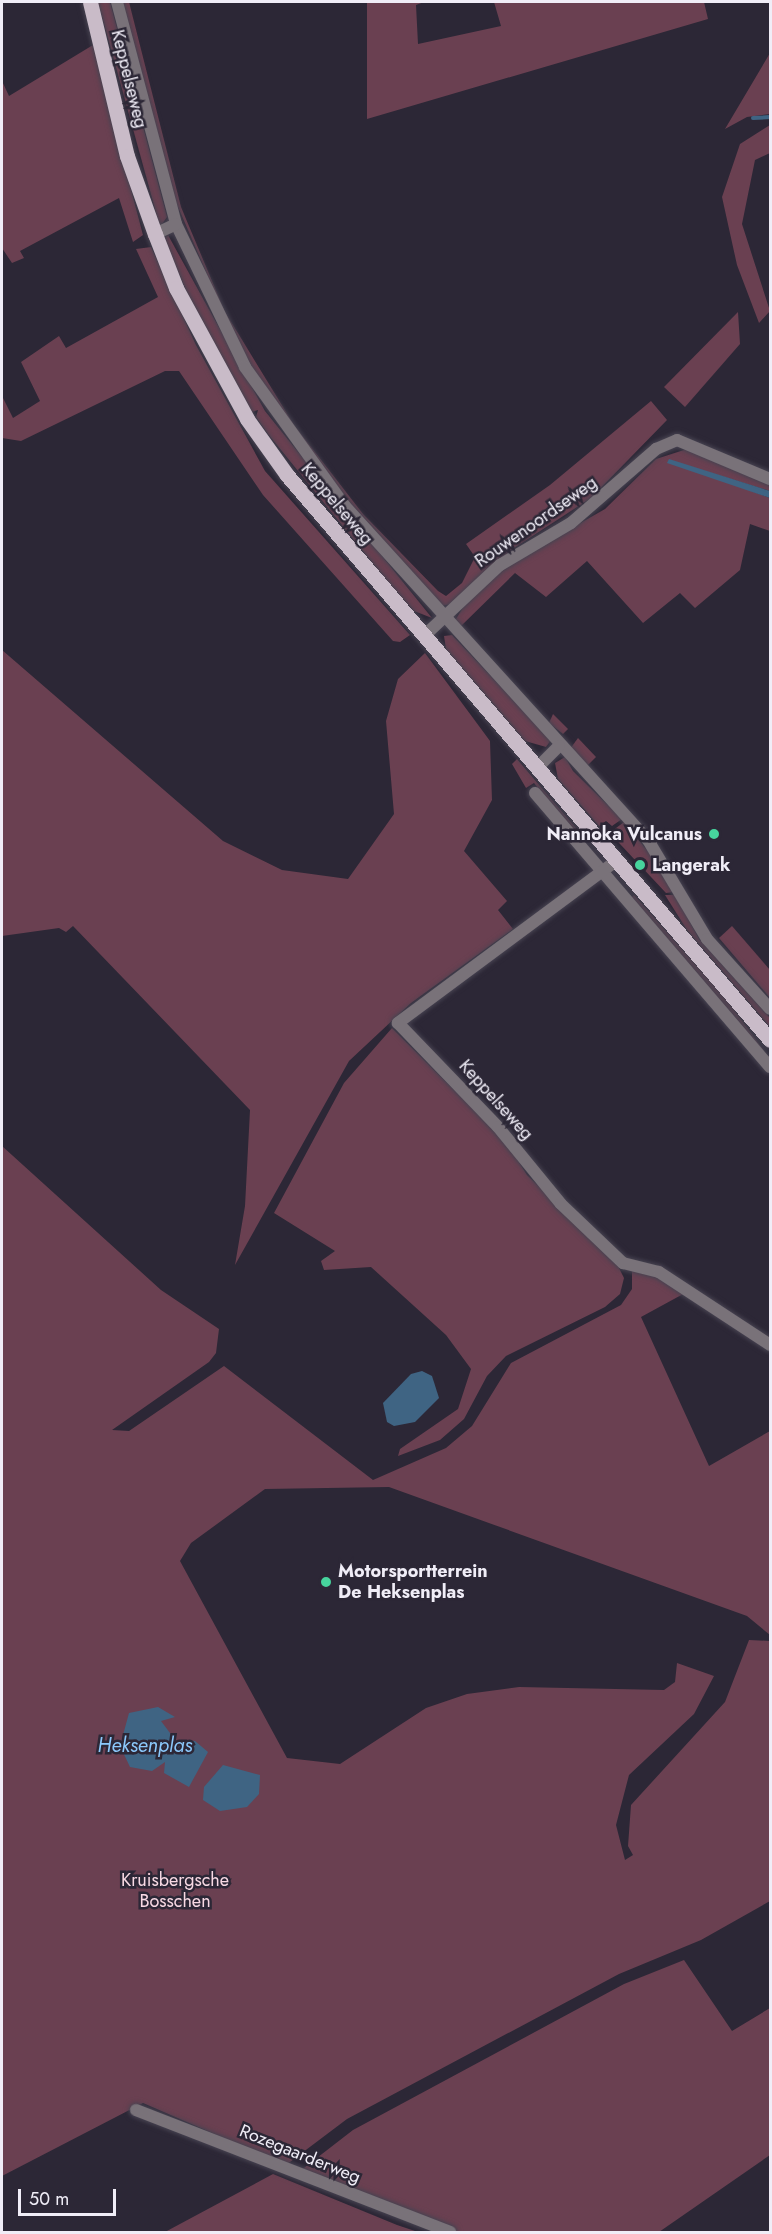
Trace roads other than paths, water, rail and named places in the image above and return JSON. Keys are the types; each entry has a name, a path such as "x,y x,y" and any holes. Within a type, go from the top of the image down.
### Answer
{"main road":[{"name":"Keppelseweg","path":"90,2 127,156 155,234 176,288 248,419 287,475 615,861 771,1040"}],"street":[{"name":"Keppelseweg","path":"117,2 176,224 207,297 285,428 344,505 445,620 648,840 706,939 771,1009"},
{"path":"155,234 176,224"},
{"name":"Rouwenoordseweg","path":"424,636 445,620 501,565 571,523 656,449 677,440 771,479"},
{"path":"537,768 559,746"},
{"path":"535,793 771,1067"},
{"name":"Keppelseweg","path":"615,861 398,1023 498,1127 561,1204 623,1263 659,1272 771,1345"},
{"name":"Rozegaarderweg","path":"136,2110 450,2232"}],"water":[{"path":"669,459 770,491 770,498 667,463"},
{"path":"422,1371 432,1376 439,1398 415,1422 394,1426 387,1422 383,1403 411,1374"},
{"name":"Heksenplas","path":"158,1707 175,1717 161,1721 173,1737 166,1755 179,1740 195,1741 208,1752 189,1787 164,1773 165,1762 152,1771 130,1767 120,1746 129,1713"},
{"name":"Heksenplas","path":"223,1765 260,1775 259,1794 247,1807 220,1811 203,1800 204,1787"}],"waterway":[{"path":"753,118 770,117"}],"place":[{"name":"Nannoka Vulcanus","path":"714,834"},
{"name":"Langerak","path":"640,865"},
{"name":"Motorsportterrein De Heksenplas","path":"326,1582"}],"park label":[{"name":"Kruisbergsche Bosschen","path":"175,1891"}]}
